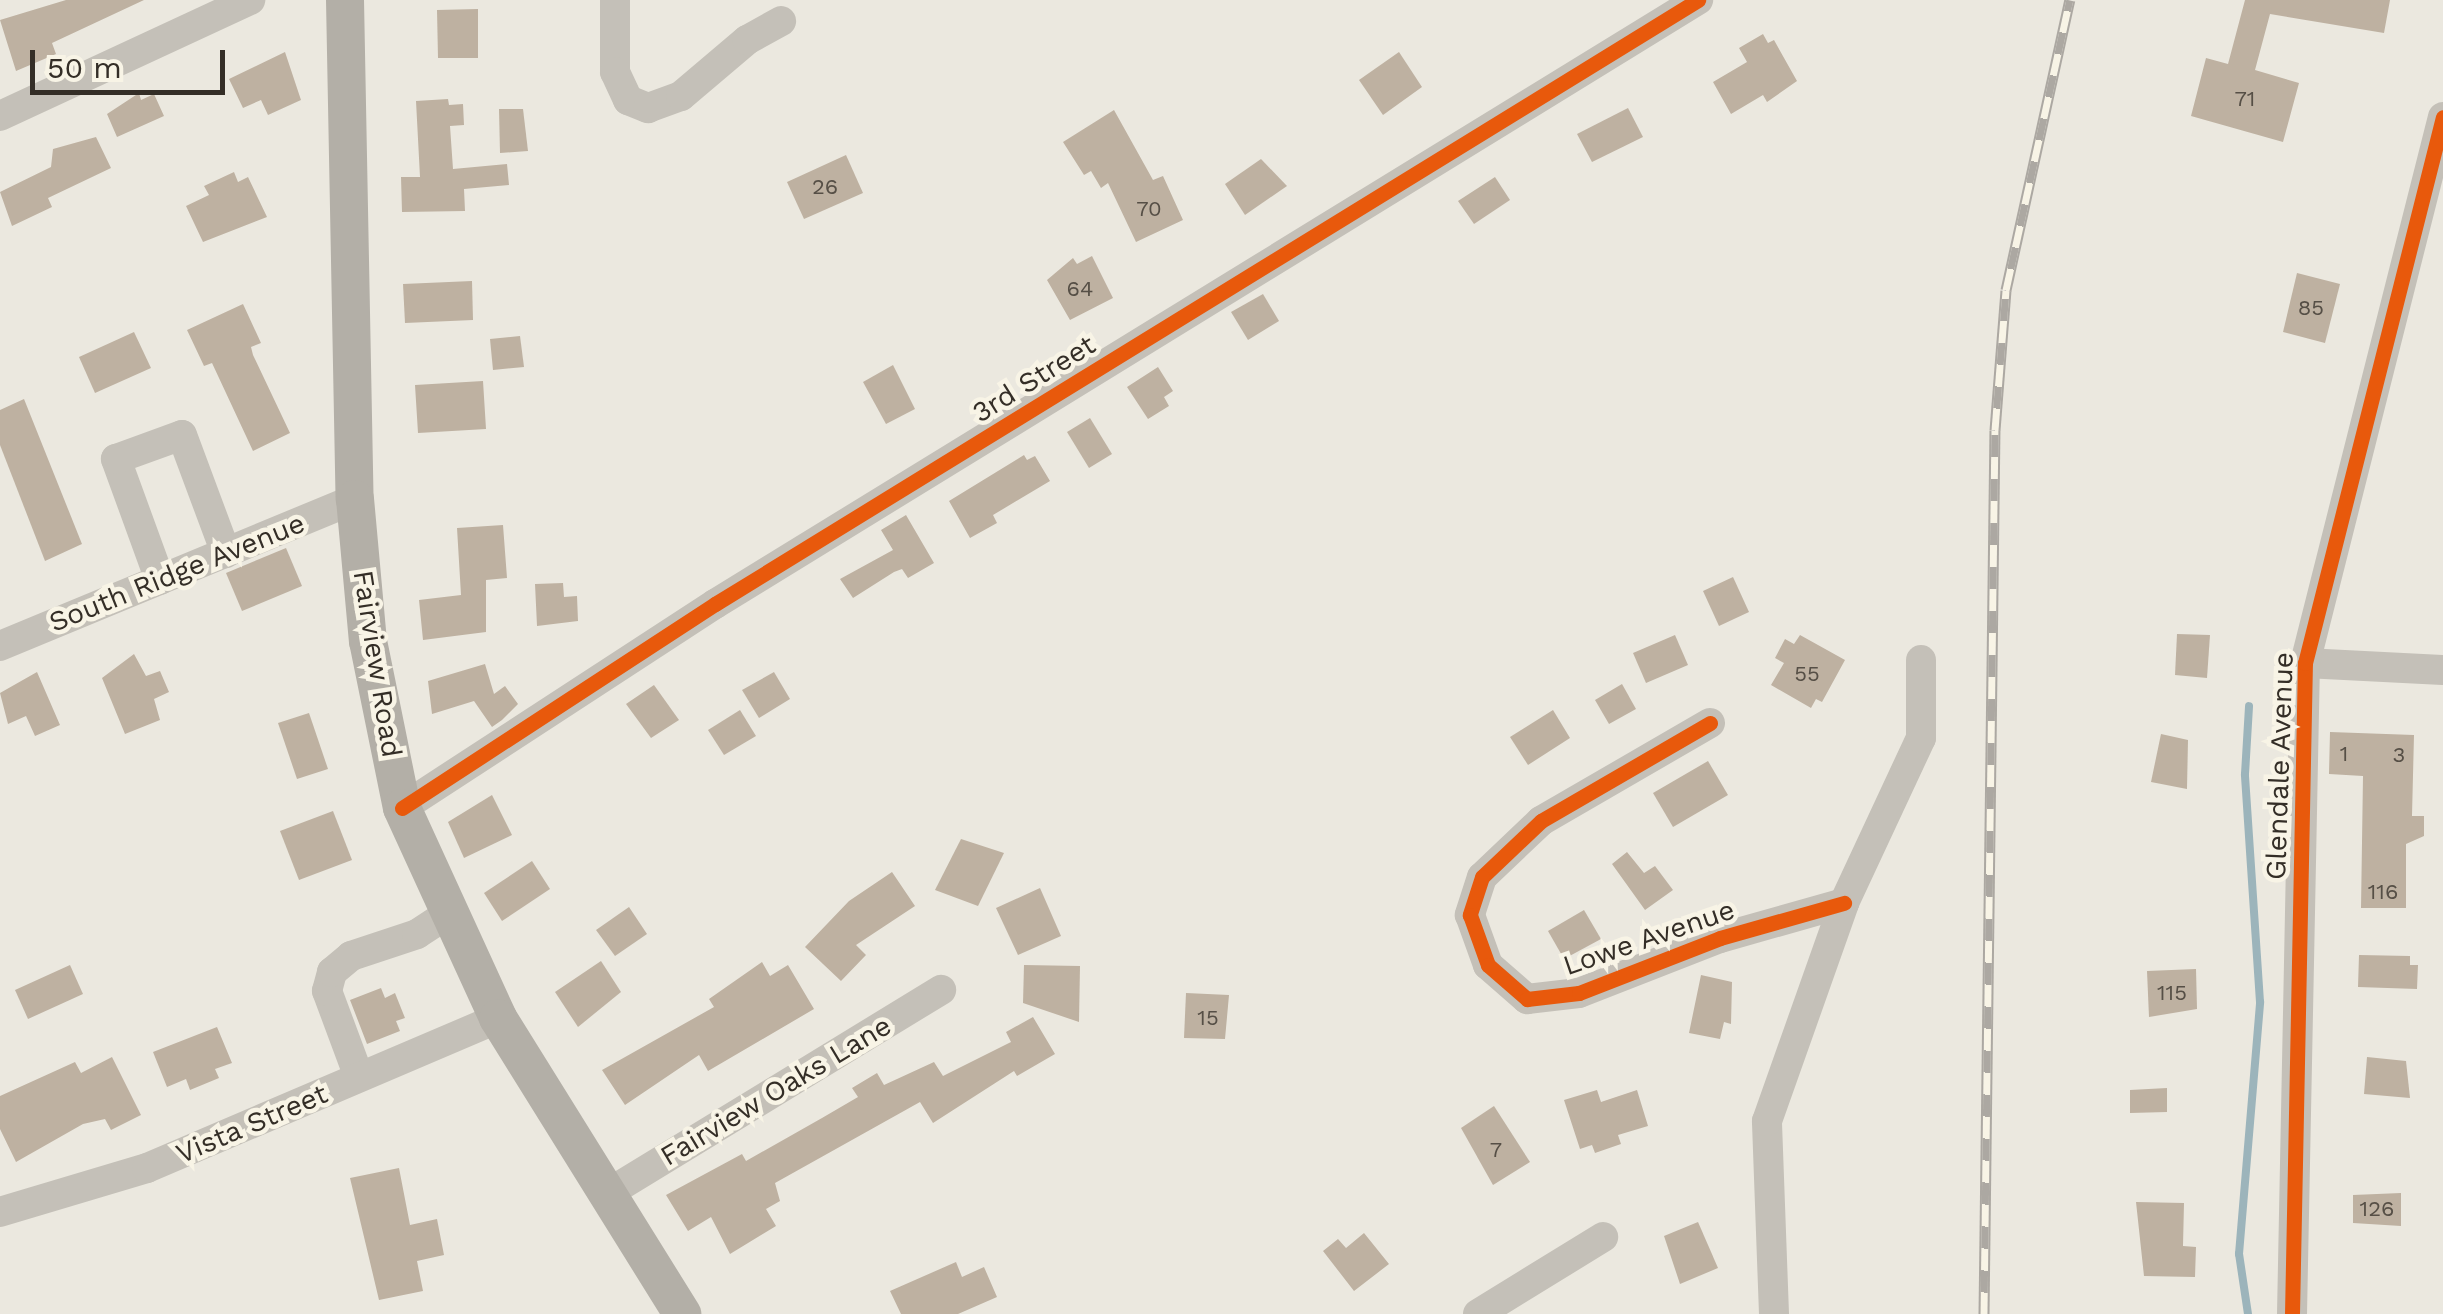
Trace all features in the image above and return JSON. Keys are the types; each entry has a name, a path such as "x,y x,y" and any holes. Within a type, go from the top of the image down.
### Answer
{"main road":[{"name":"Fairview Road","path":"345,0 355,500 368,641 402,808 446,915 498,1018 610,1192 682,1314"}],"street":[{"path":"0,116 250,0"},
{"path":"615,0 615,72 628,100 648,108 680,96 748,40 781,22"},
{"name":"3rd Street","path":"402,808 732,594 1698,0"},
{"name":"Glendale Avenue","path":"2292,1314 2305,663 2443,117"},
{"path":"160,580 116,459 182,435 226,553"},
{"name":"South Ridge Avenue","path":"0,646 355,500"},
{"path":"1774,1314 1767,1121 1844,903 1922,738 1921,660"},
{"path":"2305,663 2443,670"},
{"name":"Lowe Avenue","path":"1710,723 1541,821 1482,877 1470,915 1488,965 1528,999 1579,992 1720,938 1844,903"},
{"path":"360,1078 326,990 332,972 351,956 417,934 446,915"},
{"name":"Fairview Oaks Lane","path":"610,1192 942,990"},
{"name":"Vista Street","path":"0,1212 147,1168 498,1018"},
{"path":"1478,1314 1603,1238"}],"building":[{"path":"66,0 144,0 52,43 56,54 16,71 0,20"},
{"path":"2245,0 2390,0 2384,33 2270,14 2255,70 2299,83 2283,142 2191,116 2206,58 2228,64"},
{"path":"478,9 478,58 438,58 437,10"},
{"path":"1763,34 1768,43 1774,40 1797,81 1767,102 1763,95 1731,114 1713,82 1747,62 1739,48"},
{"path":"285,52 301,100 268,115 261,100 243,108 229,79"},
{"path":"1399,52 1422,87 1383,115 1359,80"},
{"path":"139,93 141,100 154,94 164,116 117,137 107,114"},
{"path":"448,99 449,105 463,104 464,125 450,126 453,169 507,164 509,185 464,189 465,211 402,212 401,177 420,177 416,101"},
{"path":"1628,108 1643,137 1592,162 1577,134"},
{"path":"499,109 523,109 528,151 500,153"},
{"path":"1114,110 1153,180 1163,176 1183,220 1136,242 1108,183 1101,188 1091,171 1084,175 1063,142"},
{"path":"96,137 111,168 48,198 52,207 12,226 0,192 51,167 53,149"},
{"path":"846,155 863,193 804,219 787,182"},
{"path":"1261,159 1287,186 1245,215 1225,184"},
{"path":"234,172 238,182 248,177 267,217 203,242 186,206 209,195 204,186"},
{"path":"1495,177 1510,200 1474,224 1458,201"},
{"path":"1092,256 1113,298 1070,320 1047,280 1073,258 1077,264"},
{"path":"2297,273 2340,284 2325,343 2283,332"},
{"path":"472,281 473,320 405,323 403,284"},
{"path":"1263,294 1279,321 1248,340 1231,312"},
{"path":"243,304 261,343 251,347 253,355 290,433 253,451 212,363 204,366 187,330"},
{"path":"134,332 151,368 95,393 79,357"},
{"path":"520,336 524,367 493,370 490,339"},
{"path":"893,365 915,409 886,424 863,382"},
{"path":"1158,367 1173,391 1164,397 1169,406 1148,419 1127,387"},
{"path":"483,381 486,429 418,433 415,385"},
{"path":"24,399 82,544 45,561 0,445 0,410"},
{"path":"1090,418 1112,454 1089,468 1067,432"},
{"path":"1024,455 1027,460 1035,456 1050,481 993,515 997,523 970,538 949,501"},
{"path":"906,515 934,563 908,578 902,569 894,572 853,598 840,579 893,550 881,530"},
{"path":"503,525 507,578 486,580 486,632 423,640 419,600 461,595 457,528"},
{"path":"286,548 302,586 242,611 226,573"},
{"path":"1733,577 1749,612 1719,626 1703,591"},
{"path":"563,583 564,597 577,596 578,621 537,626 535,584"},
{"path":"2177,634 2210,635 2207,678 2175,675"},
{"path":"1675,635 1688,665 1646,683 1633,653"},
{"path":"1800,635 1845,660 1822,702 1816,699 1811,708 1771,685 1784,663 1775,658 1785,639 1794,644"},
{"path":"134,654 146,676 160,671 169,692 154,699 160,720 125,734 102,678"},
{"path":"485,664 494,694 505,686 518,704 502,720 492,727 474,701 432,714 428,681"},
{"path":"37,672 60,725 35,736 26,716 8,724 0,693"},
{"path":"774,672 790,699 759,718 742,690"},
{"path":"1622,684 1636,709 1609,724 1595,700"},
{"path":"654,685 679,720 651,738 626,704"},
{"path":"740,710 756,736 724,755 708,730"},
{"path":"1553,710 1570,738 1528,765 1510,737"},
{"path":"309,713 328,769 297,779 278,723"},
{"path":"2330,732 2414,735 2412,816 2424,816 2424,836 2406,844 2406,908 2361,908 2363,776 2329,774"},
{"path":"2161,734 2188,740 2187,789 2151,782"},
{"path":"1708,761 1728,795 1673,827 1653,793"},
{"path":"492,795 512,835 464,858 448,822"},
{"path":"333,811 352,860 299,880 280,831"},
{"path":"961,839 1004,853 978,906 935,890"},
{"path":"1627,852 1644,873 1655,866 1673,890 1645,910 1612,864"},
{"path":"532,861 550,889 502,921 484,893"},
{"path":"892,872 915,906 856,945 866,955 841,981 805,947 849,901"},
{"path":"1040,888 1061,936 1018,955 996,908"},
{"path":"629,907 647,934 615,956 596,930"},
{"path":"1584,910 1601,939 1564,959 1548,931"},
{"path":"2359,955 2410,956 2410,965 2418,965 2417,989 2358,987"},
{"path":"601,961 621,992 578,1027 555,992"},
{"path":"762,962 770,976 788,965 814,1009 708,1071 699,1055 625,1105 602,1070 714,1007 709,999"},
{"path":"70,965 83,994 28,1019 15,990"},
{"path":"1024,965 1080,966 1079,1022 1023,1003"},
{"path":"2196,969 2197,1009 2149,1017 2147,971"},
{"path":"1701,975 1732,982 1731,1024 1724,1022 1720,1039 1689,1033"},
{"path":"381,988 385,998 395,993 405,1018 396,1021 400,1031 367,1044 350,1000"},
{"path":"1186,993 1229,995 1225,1039 1184,1038"},
{"path":"1033,1017 1055,1054 1017,1076 1014,1071 933,1123 920,1102 775,1183 780,1201 766,1209 776,1226 730,1254 711,1217 688,1231 666,1195 742,1154 746,1161 822,1118 858,1097 852,1088 877,1073 884,1085 934,1062 943,1076 1011,1042 1006,1032"},
{"path":"217,1027 232,1063 215,1069 219,1078 190,1090 186,1079 167,1087 153,1052"},
{"path":"112,1057 141,1115 111,1130 105,1119 83,1124 16,1162 0,1129 0,1096 75,1062 81,1073"},
{"path":"2367,1057 2406,1061 2410,1098 2364,1094"},
{"path":"2167,1088 2167,1112 2130,1113 2130,1090"},
{"path":"1597,1090 1601,1102 1637,1090 1648,1126 1618,1135 1621,1144 1595,1153 1592,1145 1580,1149 1564,1100"},
{"path":"1494,1106 1530,1162 1493,1185 1461,1128"},
{"path":"399,1168 410,1225 437,1219 444,1255 417,1261 423,1291 379,1300 350,1178"},
{"path":"2401,1193 2401,1226 2353,1223 2353,1195"},
{"path":"2136,1202 2184,1203 2183,1246 2196,1247 2195,1277 2144,1276"},
{"path":"1698,1222 1718,1268 1680,1284 1664,1236"},
{"path":"1364,1233 1389,1264 1354,1291 1323,1251 1338,1239 1346,1248"},
{"path":"956,1262 962,1277 984,1267 997,1297 958,1314 901,1314 890,1291"}],"waterway":[{"path":"2248,1314 2239,1254 2260,1002 2245,774 2249,706"}],"railway":[{"path":"1984,1314 1995,430 2006,290 2070,0"}],"cycle path":[{"path":"402,808 715,604 1698,0"},
{"path":"2292,1314 2305,663 2443,117"},
{"path":"1710,723 1541,821 1482,877 1470,915 1488,965 1527,999 1579,993 1720,938 1844,903"}]}
